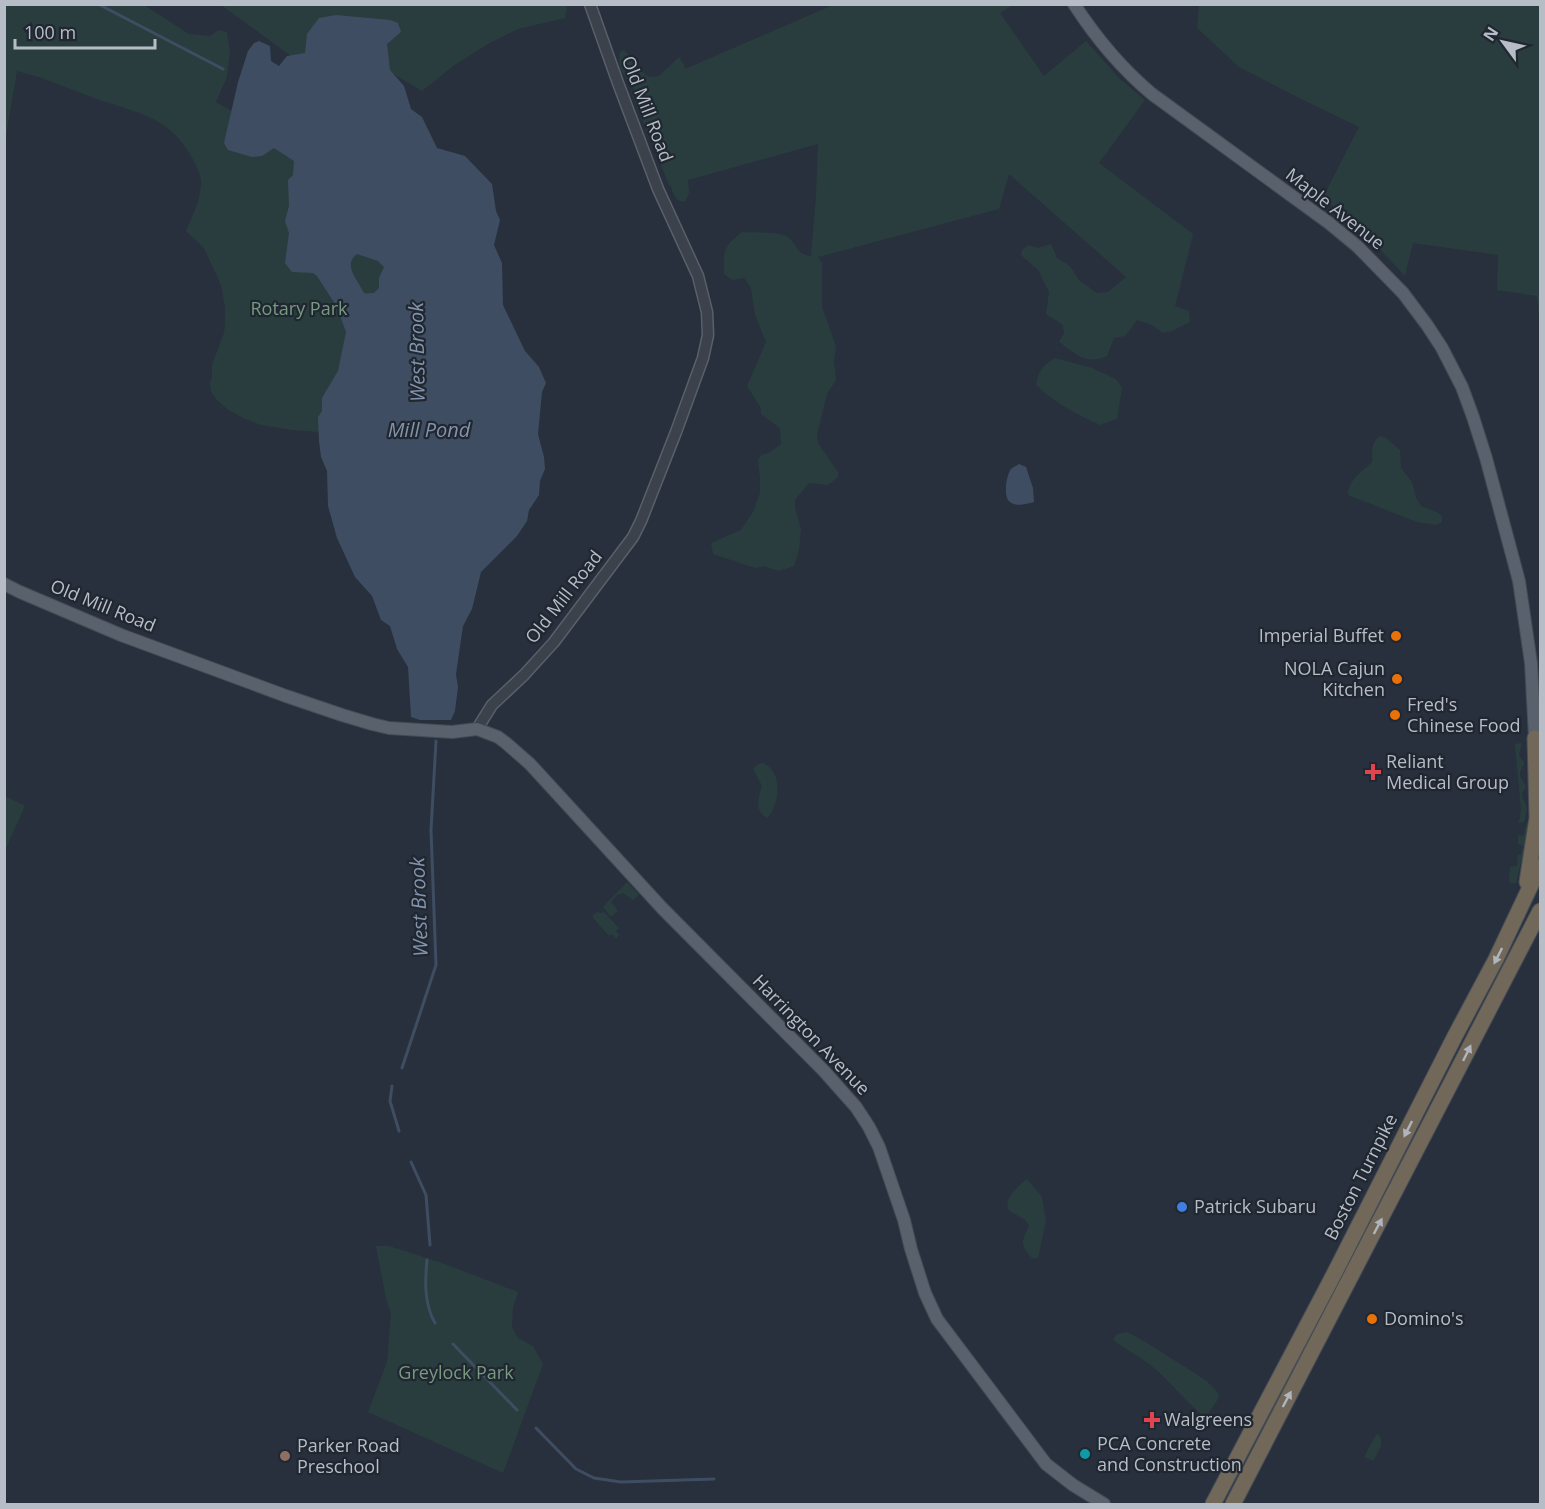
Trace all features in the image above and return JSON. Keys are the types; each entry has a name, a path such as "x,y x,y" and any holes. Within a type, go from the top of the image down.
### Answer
{"highway":[{"path":"1523,903 1539,815 1538,736"},
{"name":"Boston Turnpike","path":"1213,1504 1496,959 1540,866"},
{"name":"Boston Turnpike","path":"1233,1504 1540,911"}],"main road":[{"name":"Maple Avenue","path":"1074,4 1108,51 1140,84 1341,232 1390,278 1432,333 1455,374 1473,417 1514,563 1529,646 1533,711 1540,757"},
{"name":"Old Mill Road","path":"4,584 121,634 342,715 398,729 452,732 477,729"},
{"name":"Harrington Avenue","path":"477,729 498,737 530,764 662,908 849,1097 864,1118 879,1147 926,1293 938,1319 1046,1464 1073,1485 1104,1504"}],"street":[{"name":"Old Mill Road","path":"477,729 492,705 530,669 554,642 633,537 681,418 706,346 707,312 698,276 658,189 590,4"}],"green space":[{"name":"Rotary Park","path":"5,5 144,5 189,34 210,36 219,30 227,32 230,52 227,77 216,102 297,151 353,253 408,266 319,432 261,425 227,409 211,391 212,365 224,333 225,307 221,285 204,248 186,231 198,202 201,178 192,158 175,135 165,126 142,114 17,71 5,142"},
{"path":"221,5 567,5 565,18 518,29 488,44 456,64 422,91 335,39 296,65 291,56"},
{"path":"833,5 1013,5 1000,13 1044,76 1086,41 1119,78 1145,100 1099,163 1193,234 1175,306 1189,311 1190,322 1163,333 1152,325 1137,320 1125,336 1114,338 1107,356 1100,359 1081,357 1059,342 1064,333 1063,325 1046,314 1049,292 1038,270 1021,255 1022,250 1028,245 1038,248 1051,244 1057,258 1070,266 1079,280 1097,293 1108,292 1126,277 1009,174 999,209 818,257 822,263 822,307 836,346 834,361 836,380 827,394 817,434 818,443 838,472 838,477 828,485 809,483 795,500 801,529 799,550 794,566 779,571 764,566 755,568 713,554 711,543 741,530 753,512 760,493 758,460 761,455 769,453 781,444 780,428 761,414 761,408 747,386 766,342 755,315 751,288 744,278 732,280 724,274 724,260 728,246 742,232 774,233 785,236 800,252 811,256 818,144 688,180 689,193 685,202 677,200 631,92 635,89 622,72 619,58 620,52 624,50 634,66 649,77 659,76 679,57 685,69"},
{"path":"1199,5 1540,5 1540,325 1537,296 1497,290 1498,255 1413,243 1405,276 1352,219 1322,199 1359,127 1239,67 1197,28"},
{"path":"1055,358 1092,368 1116,379 1122,388 1117,419 1100,425 1066,408 1036,385 1042,369"},
{"path":"1380,436 1386,438 1400,450 1401,468 1412,482 1416,498 1421,506 1442,516 1442,522 1436,525 1417,522 1348,495 1350,485 1372,462 1374,444"},
{"path":"1521,743 1519,754 1524,765 1520,775 1526,787 1522,794 1527,809 1524,822 1518,823 1521,809 1515,744"},
{"path":"763,763 774,773 777,780 777,796 768,818 759,808 758,800 762,786 753,769"},
{"path":"5,796 25,806 5,850"},
{"path":"1528,822 1526,842 1516,883 1511,883 1509,880 1510,867 1517,866 1518,853 1521,855 1523,847 1518,845 1518,835 1524,835"},
{"path":"626,883 639,895 633,900 623,893 617,895 611,902 618,911 611,917 603,907"},
{"path":"597,912 604,912 619,928 616,931 619,935 616,939 612,934 609,936 593,918"},
{"path":"1027,1179 1042,1197 1046,1221 1038,1258 1032,1258 1025,1250 1023,1240 1029,1226 1027,1222 1010,1211 1007,1203 1012,1194"},
{"name":"Greylock Park","path":"376,1246 389,1246 442,1263 518,1292 513,1307 512,1327 518,1338 533,1346 543,1364 503,1473 368,1412 387,1362 391,1313"},
{"path":"1127,1332 1194,1372 1215,1389 1219,1394 1218,1399 1208,1414 1201,1414 1153,1367 1113,1340 1117,1334"},
{"path":"1378,1434 1381,1438 1381,1446 1374,1460 1364,1457 1376,1435"}],"water":[{"name":"Mill Pond","path":"336,15 390,20 398,23 401,32 387,44 390,70 404,86 411,109 422,117 437,148 465,156 492,184 496,211 500,220 494,245 502,263 503,305 525,351 539,367 546,383 542,392 538,434 545,469 540,481 539,495 517,536 481,572 472,609 463,626 456,674 458,687 455,711 451,720 420,720 411,717 408,667 397,649 390,626 381,620 372,596 355,577 337,538 328,506 327,471 321,457 318,417 322,411 322,398 338,371 346,332 337,307 317,276 313,273 292,272 285,263 289,233 285,221 289,206 288,180 293,175 294,161 274,148 262,156 252,157 228,150 224,143 238,82 248,51 254,43 259,41 270,46 271,61 279,66 287,56 305,53 307,34 319,18","holes":["357,254 378,261 384,267 379,278 379,288 374,293 364,293 353,272 351,261"]},
{"path":"1019,464 1026,467 1033,488 1034,502 1019,505 1010,502 1006,496 1006,486 1011,469"}],"waterway":[{"name":"West Brook","path":"98,4 223,69"},
{"name":"West Brook","path":"402,1068 436,965 431,830 436,741"},
{"name":"West Brook","path":"392,1086 390,1101 399,1131"},
{"name":"West Brook","path":"411,1162 426,1195 430,1245"},
{"name":"West Brook","path":"427,1260 427,1300 435,1323"},
{"name":"West Brook","path":"453,1344 517,1410"},
{"name":"West Brook","path":"536,1428 576,1469 594,1478 621,1482 714,1479"}],"place":[{"name":"Imperial Buffet","path":"1396,636"},
{"name":"NOLA Cajun Kitchen","path":"1397,679"},
{"name":"Fred's Chinese Food","path":"1395,715"},
{"name":"Reliant Medical Group","path":"1373,772"},
{"name":"Patrick Subaru","path":"1182,1207"},
{"name":"Domino's","path":"1372,1319"},
{"name":"Walgreens","path":"1152,1420"},
{"name":"PCA Concrete and Construction","path":"1085,1454"},
{"name":"Parker Road Preschool","path":"285,1456"}]}
